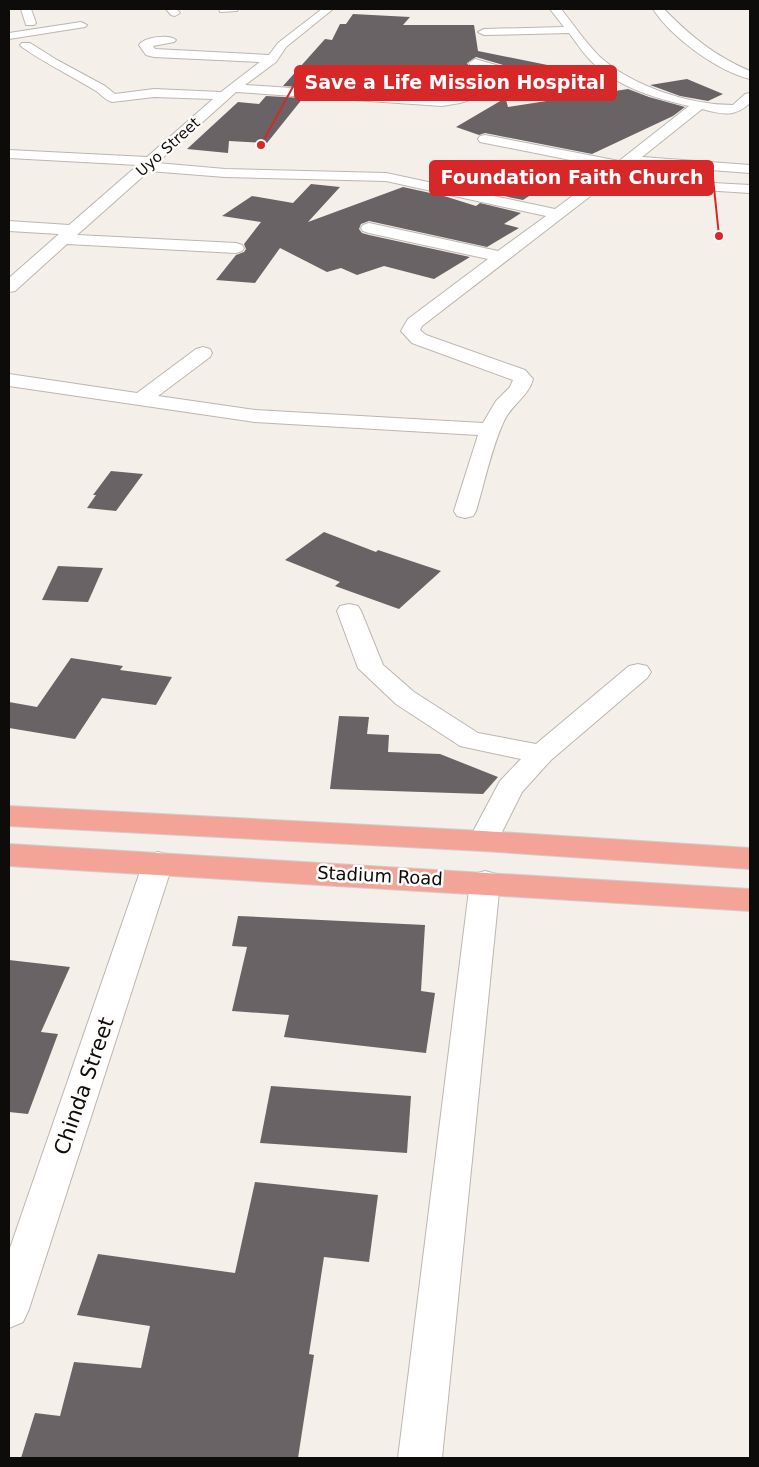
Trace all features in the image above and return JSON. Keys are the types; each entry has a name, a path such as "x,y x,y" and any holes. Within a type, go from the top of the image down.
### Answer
{"main road":[{"path":"9,816 483,841 750,859"},
{"name":"Stadium Road","path":"9,855 485,882 750,900"}],"street":[{"path":"26,9 30,23"},
{"path":"328,9 334,9"},
{"name":"Uyo Street","path":"9,287 229,92 272,59 282,45 328,9"},
{"path":"555,9 596,59 630,84 699,105 732,110 750,97"},
{"path":"658,9 699,50 717,61 750,75"},
{"path":"9,36 81,25"},
{"path":"484,32 572,30"},
{"path":"170,40 146,43 145,45 150,52 154,53 272,59"},
{"path":"26,45 53,64 101,89 112,98 154,92 229,92 442,102 455,100 524,78"},
{"path":"149,66 172,54"},
{"path":"475,64 578,93"},
{"path":"465,511 490,430 501,407 522,385 523,379 518,374 418,339 410,331 414,323 627,163 699,105"},
{"path":"485,139 627,163 750,169"},
{"path":"9,154 148,164 225,173 386,177 557,214"},
{"path":"36,171 57,156"},
{"path":"676,185 750,189"},
{"path":"9,226 68,234 236,248"},
{"path":"369,228 501,257"},
{"path":"141,399 203,353"},
{"path":"9,380 255,416 490,430"},
{"path":"349,611 371,668 405,698 470,740 540,754"},
{"path":"483,841 510,788 540,754 638,672"},
{"name":"Chinda Street","path":"9,1309 158,863"},
{"path":"420,1458 485,882"}],"building":[{"path":"353,14 410,17 403,25 474,25 478,51 577,71 555,80 476,57 467,63 470,68 505,78 469,88 431,75 417,94 283,86 325,39 332,40 340,24 346,24"},
{"path":"687,79 723,94 708,101 680,96 650,85"},
{"path":"525,84 537,87 506,100 508,107 572,97 579,99 583,96 628,89 685,107 673,116 592,154 485,133 479,135 456,127 502,100 490,95"},
{"path":"266,96 303,98 267,143 229,141 228,153 187,149 238,102 259,104"},
{"path":"526,174 546,185 523,200 494,194"},
{"path":"311,184 340,187 308,222 403,187 444,196 476,206 480,203 521,213 504,224 519,228 487,247 369,221 361,224 359,229 362,233 470,257 434,279 384,266 357,275 341,268 327,272 280,248 255,283 216,280 236,255 244,252 246,249 244,244 261,222 222,216 252,196 293,203"},
{"path":"111,471 143,474 116,511 87,508 96,495 93,495"},
{"path":"324,532 376,552 378,550 441,571 399,609 335,586 340,582 285,560"},
{"path":"58,566 103,568 88,602 42,600"},
{"path":"71,658 123,666 120,670 172,677 156,705 102,698 75,739 9,728 9,702 37,707"},
{"path":"339,716 369,717 367,734 389,735 388,752 440,754 498,777 483,794 330,789"},
{"path":"238,916 425,925 421,991 435,993 426,1053 284,1037 289,1015 232,1011 247,947 232,946"},
{"path":"9,960 70,967 41,1032 58,1034 28,1114 9,1112"},
{"path":"271,1086 411,1096 407,1153 260,1143"},
{"path":"255,1182 378,1195 369,1262 324,1257 309,1354 314,1355 298,1458 21,1458 35,1413 60,1416 74,1362 141,1368 150,1326 77,1315 98,1254 235,1273"}],"place":[{"name":"Save a Life Mission Hospital","path":"261,145"},
{"name":"Foundation Faith Church","path":"719,236"}]}
